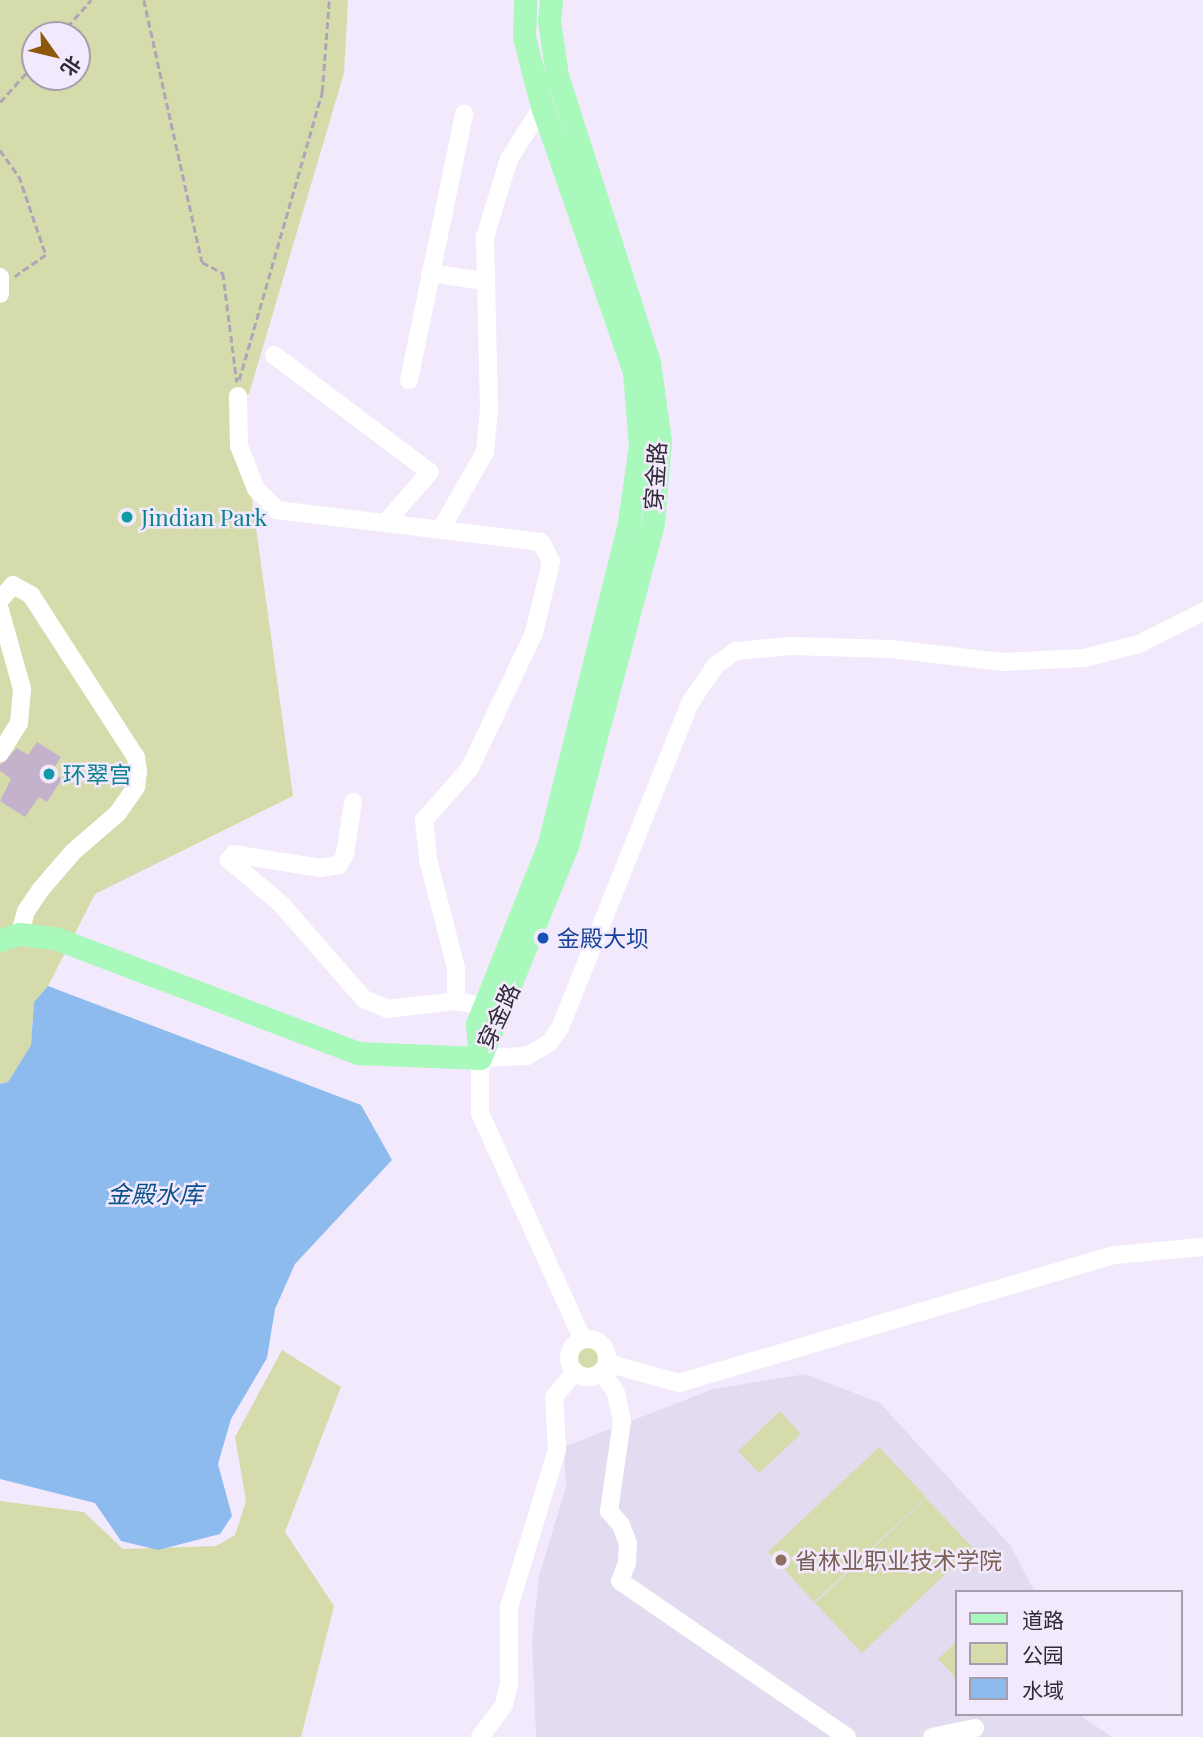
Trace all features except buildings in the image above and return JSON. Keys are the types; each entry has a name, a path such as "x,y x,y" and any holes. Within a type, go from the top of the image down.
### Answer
{"main road":[{"name":"穿金路","path":"480,1058 477,1024 549,844 629,522 640,446 634,372 542,107 524,37 525,0"},
{"name":"穿金路","path":"480,1058 567,846 653,522 660,441 649,362 557,76 549,20 551,0"},
{"path":"19,937 87,948 358,1053 480,1058"}],"street":[{"path":"440,529 485,452 489,410 485,237 509,159 542,107"},
{"path":"409,380 464,114"},
{"path":"430,273 484,281"},
{"path":"274,355 430,471 385,523"},
{"path":"238,396 239,446 256,489 277,510 541,542 551,562 534,633 470,768 424,820 428,859 456,968 456,1002"},
{"path":"0,600 13,585 31,595 54,636 136,757 138,772 136,787 118,813 73,852 41,889 26,911 19,937"},
{"path":"0,610 22,689 19,723 0,754"},
{"path":"583,1340 480,1114 480,1058 527,1056 549,1043 560,1028 690,703 724,658 736,651 790,646 892,649 1003,662 1084,659 1139,644 1203,612"},
{"path":"353,802 345,854 340,865 321,868 234,854 229,860 281,904 364,999 387,1009 456,1002 486,1007"},
{"path":"575,1372 590,1377 604,1367 678,1383 1115,1255 1203,1247"},
{"path":"583,1340 600,1342 604,1367 616,1393 622,1421 609,1511 621,1525 628,1543 627,1563 620,1581 847,1737"},
{"path":"575,1372 569,1356 583,1340"},
{"path":"481,1737 504,1705 509,1684 509,1607 556,1450 554,1397 575,1372"},
{"path":"932,1737 975,1728"}],"path":[{"path":"72,21 91,0"},
{"path":"144,0 202,262 223,273 238,385 322,92 329,0"},
{"path":"0,102 21,79"},
{"path":"0,150 19,176 46,255 1,285"}],"shaded area":[{"name":"省林业职业技术学院","path":"806,1374 880,1403 1010,1545 1034,1590 954,1590 954,1716 1081,1716 1112,1737 536,1737 532,1641 539,1576 566,1487 564,1447 713,1389"}],"green space":[{"name":"Jindian Park","path":"0,0 348,0 344,73 249,394 238,397 293,796 95,894 48,986 34,1002 31,1045 8,1082 0,1084"},
{"path":"588,1344 597,1348 601,1357 597,1366 588,1370 579,1366 575,1357 579,1348"},
{"path":"282,1350 341,1387 285,1532 334,1606 301,1737 0,1737 0,1501 84,1512 123,1549 216,1546 235,1535 246,1501 235,1437"},
{"path":"780,1411 801,1434 759,1473 738,1451"},
{"path":"879,1447 926,1497 814,1602 768,1552"},
{"path":"926,1498 973,1548 862,1653 815,1603"},
{"path":"954,1644 954,1676 938,1659"}],"water":[{"name":"金殿水库","path":"48,986 361,1105 392,1160 295,1264 275,1309 267,1358 231,1419 218,1464 232,1516 220,1534 158,1550 121,1541 95,1503 0,1479 0,1084 8,1082 31,1045 34,1002"}],"place":[{"name":"Jindian Park","path":"127,517"},
{"name":"环翠宫","path":"49,774"},
{"name":"金殿大坝","path":"543,938"},
{"name":"省林业职业技术学院","path":"781,1560"}]}
